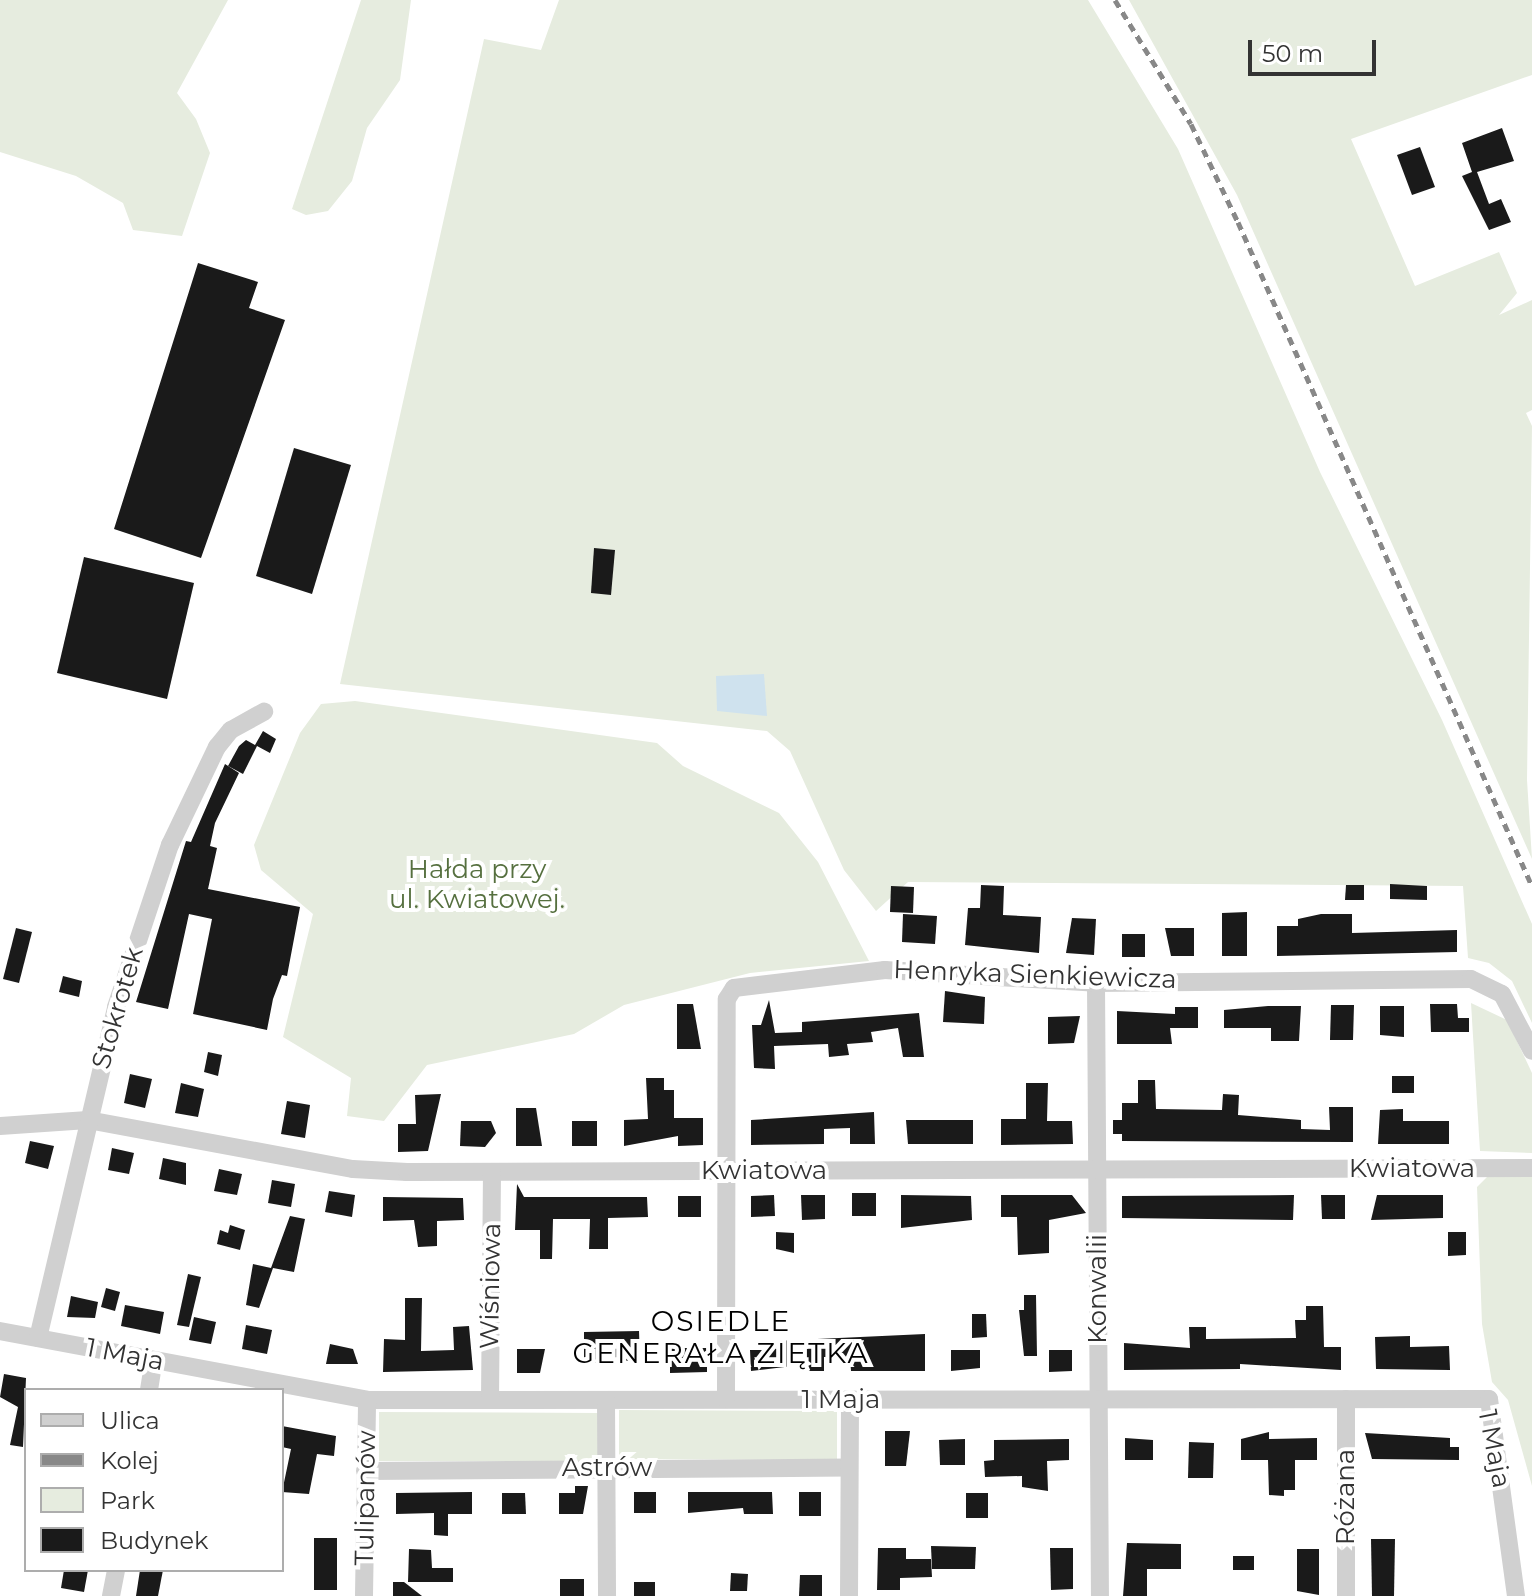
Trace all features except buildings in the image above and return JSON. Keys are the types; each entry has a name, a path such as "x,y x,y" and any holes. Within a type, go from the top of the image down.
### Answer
{"street":[{"name":"Stokrotek","path":"38,1338 116,1007 170,845 217,747 231,730 264,712"},
{"name":"Henryka Sienkiewicza","path":"726,1171 727,999 734,988 885,970 1096,983 1476,980 1502,994 1532,1051"},
{"name":"Konwalii","path":"1096,983 1100,1596"},
{"name":"Kwiatowa","path":"0,1126 88,1120 353,1169 492,1172 1532,1168"},
{"path":"726,1171 726,1399"},
{"name":"Wiśniowa","path":"490,1400 492,1172"},
{"name":"1 Maja","path":"0,1331 367,1400 1489,1399 1516,1596"},
{"path":"149,1388 154,1360"},
{"name":"Różana","path":"1346,1399 1346,1596"},
{"name":"Tulipanów","path":"364,1596 367,1400"},
{"path":"606,1400 607,1596"},
{"path":"849,1596 850,1401"},
{"name":"Astrów","path":"365,1471 607,1467 849,1468"},
{"path":"111,1596 116,1572"}],"green space":[{"path":"0,0 228,0 177,93 196,119 210,153 182,236 133,230 123,203 76,176 0,152"},
{"path":"361,0 411,0 400,80 367,128 352,181 328,211 306,215 292,209"},
{"path":"559,0 1088,0 1178,149 1320,472 1442,720 1532,924 1532,1023 1512,981 1489,963 1468,958 1463,886 908,882 876,911 844,870 790,751 767,731 340,684 484,39 541,50"},
{"path":"1129,0 1532,0 1532,75 1351,139 1415,286 1499,252 1517,293 1499,315 1532,300 1532,410 1526,413 1532,426 1527,780 1532,859 1237,195"},
{"name":"Hałda przy ul. Kwiatowej.","path":"355,701 657,743 683,766 779,813 818,862 869,961 750,973 624,1005 574,1034 427,1065 384,1121 347,1116 351,1078 283,1037 313,914 261,870 254,845 300,733 321,704"},
{"path":"1471,1003 1507,1020 1532,1073 1532,1153 1480,1151"},
{"path":"1532,1176 1532,1486 1508,1400 1492,1382 1482,1324 1477,1187 1487,1177"},
{"path":"619,1410 837,1411 837,1460 619,1459"},
{"path":"379,1412 598,1413 598,1461 379,1461"}],"water":[{"path":"764,674 767,716 717,711 716,676"}],"railway":[{"path":"1115,0 1191,124 1238,222 1532,886"}],"district":[{"name":"OSIEDLE GENERAŁA ZIĘTKA","path":"721,1337"}]}
